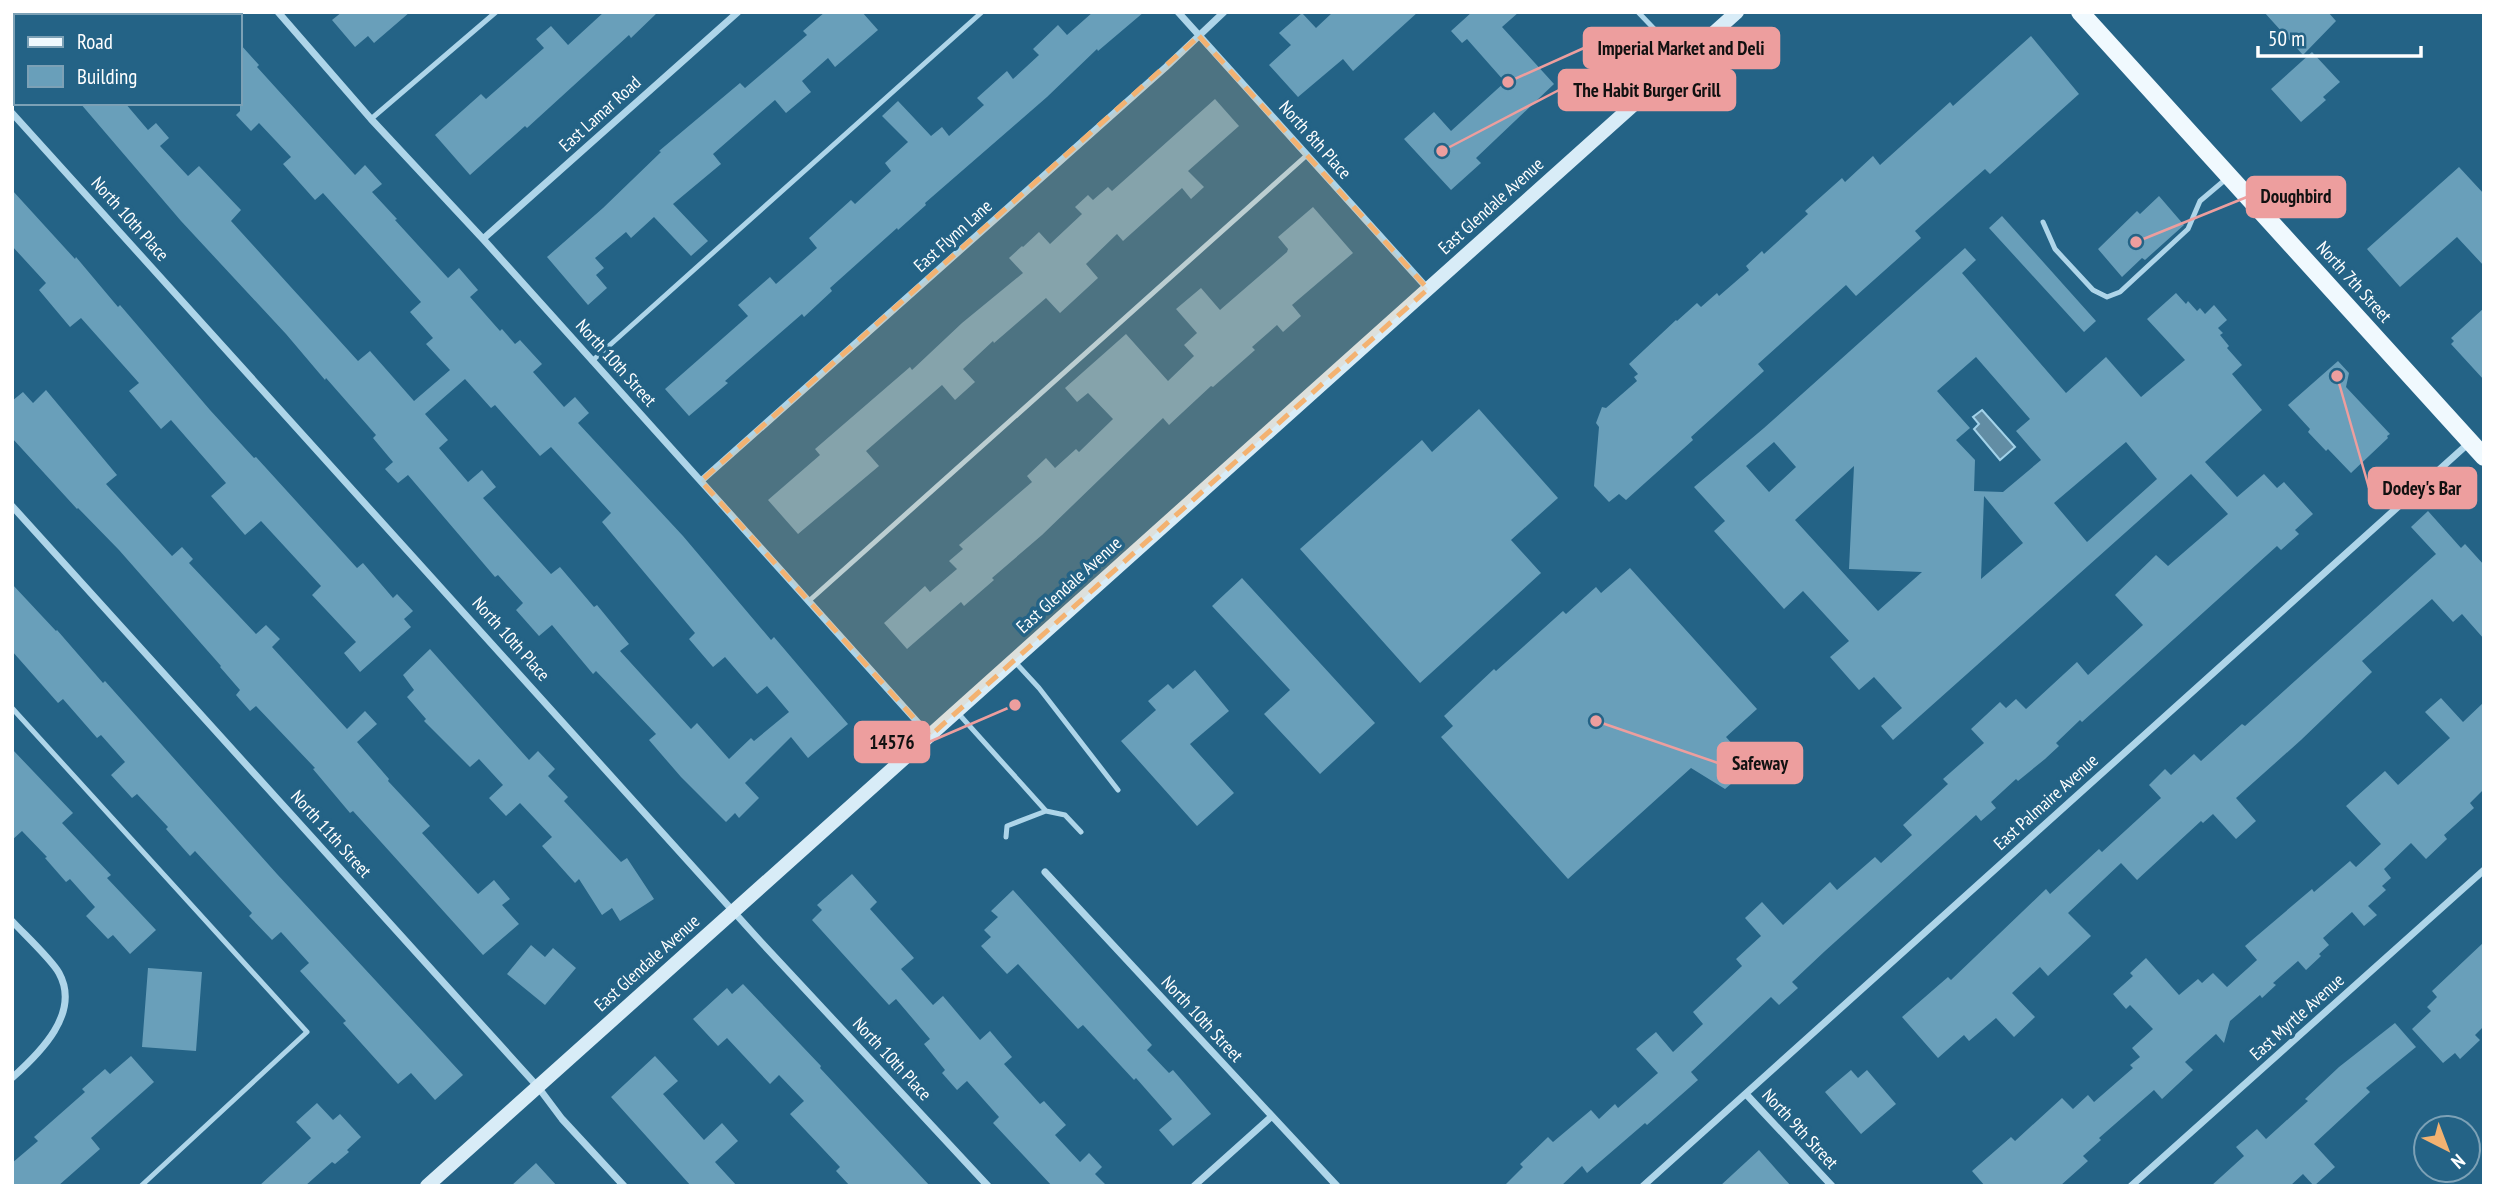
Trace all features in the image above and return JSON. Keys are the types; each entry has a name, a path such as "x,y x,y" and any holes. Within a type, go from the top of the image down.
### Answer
{"main road":[{"name":"East Glendale Avenue","path":"427,1186 1737,12"},
{"name":"North 7th Street","path":"2080,12 2484,457"}],"street":[{"name":"North 10th Street","path":"278,12 371,119 483,239 930,736"},
{"name":"East Lamar Road","path":"483,239 738,12"},
{"name":"North 8th Place","path":"1178,12 1428,289"},
{"name":"East Flynn Lane","path":"701,481 1224,12"},
{"name":"North 10th Place","path":"12,113 734,911 988,1186"},
{"name":"East Palmaire Avenue","path":"1643,1186 2470,442"},
{"name":"North 11th Street","path":"12,506 538,1087 562,1119 624,1186"},
{"name":"East Myrtle Avenue","path":"2131,1186 2484,870"},
{"name":"North 10th Street","path":"1045,873 1337,1186"},
{"path":"12,921 60,973 66,1003 58,1026 32,1060 12,1077"},
{"name":"North 9th Street","path":"1746,1094 1832,1186"},
{"path":"1194,1186 1271,1117"}],"lane":[{"path":"371,119 496,12"},
{"path":"592,360 982,12"},
{"path":"1639,12 1684,60"},
{"path":"810,600 1307,155"},
{"path":"2043,222 2055,249 2093,290 2107,297 2120,292 2188,229 2200,201 2229,177"},
{"path":"1014,661 1039,688 1118,790"},
{"path":"12,708 307,1032 141,1186"},
{"path":"957,712 1046,811"},
{"path":"1006,837 1007,826 1046,811 1065,815 1080,832"}],"highlighted area":[{"path":"1199,36 1428,289 930,736 701,481"}],"water":[{"path":"1982,410 2015,447 2000,460 1974,429 1979,424 1973,417"}],"building":[{"path":"342,12 410,12 374,43 368,36 355,47 332,20"},
{"path":"604,12 658,12 470,175 435,135 481,94 486,99 544,48 536,39 551,26 568,45"},
{"path":"825,12 862,12 878,30 835,67 828,58 802,81 811,92 786,113 775,100 713,154 721,164 673,204 708,241 691,256 654,217 631,238 626,232 595,258 604,268 596,275 607,288 588,305 547,257 603,208 661,152 659,151 740,83 745,88 807,35 803,31"},
{"path":"1093,12 1144,12 1098,51 1097,49 1047,97 830,288 832,291 804,317 802,314 689,416 665,389 748,316 738,305 770,277 776,284 817,248 809,238 851,200 855,204 891,171 885,163 908,142 882,116 898,101 931,136 942,127 949,136 984,105 977,98 1007,71 1013,79 1039,55 1033,49 1058,25 1067,35"},
{"path":"1333,12 1418,12 1353,71 1343,59 1298,97 1269,65 1291,45 1279,33 1302,13 1316,28"},
{"path":"1472,12 1519,12 1502,27 1554,84 1476,158 1481,163 1451,190 1404,139 1434,112 1451,131 1505,82 1467,39 1462,43 1451,31"},
{"path":"2264,12 2328,12 2336,21 2303,55"},
{"path":"2031,36 2079,94 1990,174 1985,169 1915,231 1921,238 1856,296 1846,285 1758,364 1764,371 1626,500 1619,494 1609,502 1594,486 1599,427 1596,423 1602,407 1606,408 1637,381 1634,377 1638,374 1629,364 1697,303 1701,307 1717,293 1719,296 1749,270 1746,266 1762,251 1764,254 1808,214 1805,211 1842,178 1845,182 1873,156 1880,165 1950,102 1953,106"},
{"path":"242,46 259,65 257,67 355,175 365,165 382,184 372,192 448,278 459,268 478,290 470,297 500,331 502,329 515,344 520,340 542,364 533,372 564,407 575,397 589,413 578,423 683,536 771,640 774,637 848,724 808,758 791,737 745,783 759,798 739,818 735,813 726,822 649,740 656,734 596,671 593,674 552,625 539,636 516,610 523,603 498,575 495,577 408,475 398,483 385,469 393,462 373,438 376,435 181,221 82,105 127,105 148,130 156,123 169,138 160,146 188,176 199,166 241,210 231,221 358,361 370,351 414,401 450,370 426,344 433,338 410,312 421,302 323,193 315,200 283,164 291,157 259,123 251,131 236,115 242,105","holes":["465,379 491,408 495,405 540,456 551,447 611,513 602,522 695,633 689,639 713,667 725,657 757,694 767,686 789,712 754,741 751,738 729,759 697,723 691,729 620,651 629,644 597,605 594,607 560,567 551,574 483,498 496,487 482,470 468,482 439,448 448,440 425,414"]},
{"path":"2312,52 2340,82 2323,97 2326,100 2301,122 2271,89"},
{"path":"1215,99 1239,126 1188,171 1204,187 1191,199 1182,188 1123,241 1117,234 1086,264 1098,278 1060,313 1046,298 994,343 993,341 963,369 975,382 955,400 942,385 866,451 879,466 798,534 768,500 820,455 815,449 910,367 912,370 962,323 1023,273 1009,258 1022,246 1039,232 1050,244 1082,214 1075,207 1088,195 1093,200 1108,187 1112,191"},
{"path":"2459,167 2484,194 2484,266 2457,237 2400,287 2367,249"},
{"path":"12,190 75,259 76,257 118,307 120,305 210,410 357,568 363,563 393,598 397,594 413,611 404,619 411,627 360,672 344,653 356,642 312,595 321,586 261,521 245,535 211,496 226,483 171,420 161,429 129,391 139,383 81,318 70,327 39,290 46,283 12,246"},
{"path":"2159,196 2184,225 2122,277 2098,249 2137,211 2140,214"},
{"path":"1313,207 1353,253 1292,305 1301,316 1283,332 1277,325 1252,347 1255,350 1169,425 1163,418 1042,535 992,578 994,580 964,606 961,602 907,649 884,623 925,586 930,592 957,569 949,561 963,549 959,545 1032,482 1027,476 1046,458 1055,468 1076,449 1079,452 1113,419 1088,393 1077,402 1065,388 1126,334 1168,381 1194,356 1184,345 1197,333 1176,309 1201,288 1220,310 1287,252 1288,249 1278,237"},
{"path":"2002,216 2096,321 2084,332 1989,228"},
{"path":"1965,248 1976,260 1962,273 2066,393 2106,357 2141,397 2185,360 2147,319 2176,293 2186,304 2188,301 2197,311 2200,308 2205,314 2214,305 2227,320 2218,328 2223,333 2220,335 2242,365 2232,374 2262,410 2205,462 2237,497 2264,474 2277,488 2284,482 2313,514 2295,530 2299,534 2281,550 2277,546 2082,722 2080,720 2056,743 2059,746 2045,759 2018,781 2016,779 1991,802 1996,808 1981,821 1976,815 1825,951 1792,982 1798,988 1779,1005 1771,997 1691,1072 1698,1080 1647,1125 1645,1123 1587,1173 1582,1166 1561,1186 1504,1186 1523,1167 1520,1164 1548,1137 1553,1142 1591,1110 1599,1119 1615,1104 1618,1108 1658,1073 1636,1049 1656,1032 1673,1052 1703,1024 1693,1012 1742,966 1736,959 1761,936 1745,918 1762,902 1783,925 1830,882 1837,890 1875,857 1881,863 1912,835 1903,825 1948,784 1943,779 1984,743 1971,729 2000,702 2006,708 2016,699 2026,709 2077,662 2088,675 2143,625 2115,595 2156,555 2168,566 2228,514 2191,474 1893,740 1881,726 1902,708 1874,677 1859,690 1830,657 1849,641 1803,591 1784,609 1714,531 1725,521 1694,487","holes":["1976,357 2030,419 2016,431 2041,460 2003,492 1974,491 1975,460 1956,440 1970,428 1937,391","1774,442 1796,467 1769,492 1746,466","2126,442 2157,479 2087,542 2054,503","1854,466 1849,569 1922,572 1878,611 1795,520","1984,496 2023,543 1981,579"]},
{"path":"2484,308 2484,380 2451,344 2454,341 2451,338"},
{"path":"2338,361 2349,373 2346,387 2390,434 2351,473 2308,432 2310,429 2288,405"},
{"path":"46,390 117,475 106,484 172,556 182,547 193,559 189,563 256,634 266,625 280,639 272,647 347,729 365,711 377,724 357,742 388,781 430,826 422,833 478,894 494,880 510,899 502,905 519,924 483,955 353,811 350,813 313,769 315,768 256,706 250,711 236,695 240,690 221,666 119,550 12,438 12,401 23,392 33,403"},
{"path":"1479,409 1558,498 1511,540 1541,573 1420,683 1300,549 1422,440 1432,452"},
{"path":"2428,511 2461,548 2465,544 2484,565 2484,639 2462,614 2453,622 2432,599 2362,661 2372,672 2236,798 2256,821 2236,839 2213,814 2203,823 2201,821 2137,880 2121,863 2068,913 2091,936 2048,976 2040,967 2012,993 2035,1017 2014,1037 1996,1018 1969,1041 1964,1035 1938,1058 1902,1017 1948,977 1951,980 2046,889 2050,894 2099,849 2102,852 2161,798 2149,785 2165,769 2171,775 2194,754 2201,761 2242,724 2245,726 2436,554 2411,527"},
{"path":"1630,568 1757,709 1726,737 1752,766 1725,789 1691,768 1568,879 1441,737 1453,726 1444,716 1494,669 1496,671 1563,611 1566,614 1596,587 1601,593"},
{"path":"1242,578 1375,723 1320,774 1264,714 1290,690 1212,606"},
{"path":"12,584 103,683 105,681 277,874 463,1075 435,1100 411,1073 398,1084 300,971 309,963 281,932 272,940 249,916 252,913 195,851 190,856 166,829 168,827 137,794 132,798 111,775 125,762 101,735 97,738 63,699 58,703 12,651"},
{"path":"430,649 529,760 538,751 555,769 548,776 568,797 564,801 621,862 627,858 654,899 620,921 612,908 602,915 579,879 575,883 542,846 552,837 520,803 506,816 489,798 503,785 479,759 470,767 424,721 426,719 407,697 414,690 403,675"},
{"path":"1195,670 1229,711 1190,744 1234,793 1197,826 1121,741 1156,710 1148,701 1168,684 1173,689"},
{"path":"2441,698 2463,722 2484,702 2484,789 2470,803 2474,808 2444,835 2447,839 2426,859 2411,843 2384,869 2391,878 2382,886 2386,890 2368,906 2377,915 2364,926 2352,912 2323,938 2329,945 2319,954 2321,956 2306,970 2298,961 2273,983 2276,985 2262,998 2260,995 2230,1021 2224,1043 2216,1034 2185,1062 2193,1070 2162,1099 2154,1090 2099,1138 2101,1140 2083,1156 2088,1161 2060,1186 1985,1186 1972,1171 2011,1137 2015,1141 2062,1098 2073,1109 2088,1095 2094,1102 2133,1068 2130,1065 2140,1057 2132,1048 2153,1029 2130,1005 2126,1009 2113,994 2133,976 2130,973 2146,958 2179,995 2198,979 2202,983 2213,973 2227,987 2257,960 2245,946 2312,889 2314,892 2350,861 2356,867 2381,844 2346,806 2385,771 2398,785 2450,738 2425,712"},
{"path":"12,749 73,813 62,823 111,875 107,878 156,930 130,954 113,935 108,939 86,916 95,907 70,879 66,882 22,831 12,840"},
{"path":"852,874 877,902 870,909 914,958 901,969 933,1005 943,996 980,1040 990,1031 1012,1057 1004,1064 1040,1104 1044,1101 1066,1125 1055,1135 1080,1162 1089,1153 1102,1167 1095,1174 1107,1186 1052,1186 993,1123 999,1117 967,1081 957,1090 942,1073 945,1070 924,1044 930,1039 896,999 889,1005 812,920 822,910 817,905"},
{"path":"1013,890 1152,1045 1147,1050 1169,1073 1173,1070 1211,1114 1173,1146 1159,1130 1172,1119 1136,1078 1134,1080 1083,1025 1078,1029 1018,964 1007,974 981,946 991,937 984,930 998,917 991,911"},
{"path":"2484,942 2484,1026 2475,1035 2480,1040 2460,1059 2455,1053 2443,1063 2412,1029 2431,1011 2427,1007 2437,997 2432,991"},
{"path":"531,945 545,957 553,948 576,968 545,1005 507,974"},
{"path":"148,968 202,972 196,1051 142,1047"},
{"path":"743,984 930,1186 850,1186 836,1171 840,1167 790,1114 804,1101 779,1075 770,1084 727,1038 718,1046 693,1019 727,988 732,994"},
{"path":"2395,1023 2416,1047 2366,1088 2370,1092 2314,1144 2335,1167 2314,1186 2303,1174 2290,1186 2211,1186 2244,1156 2236,1147 2257,1129 2266,1139 2308,1101 2305,1099 2339,1067"},
{"path":"131,1056 154,1082 91,1138 100,1149 58,1186 12,1186 12,1163 38,1141 34,1137 85,1092 82,1089 105,1069 110,1074"},
{"path":"655,1056 678,1081 663,1094 704,1140 722,1123 738,1141 715,1162 737,1186 691,1186 611,1097"},
{"path":"1851,1070 1858,1078 1867,1070 1896,1104 1861,1134 1825,1092"},
{"path":"317,1103 333,1120 340,1114 361,1137 347,1150 349,1152 335,1164 332,1162 305,1186 259,1186 311,1138 296,1122"},
{"path":"1759,1150 1791,1186 1720,1186"},
{"path":"536,1163 557,1186 511,1186"}],"place":[{"name":"Imperial Market and Deli","path":"1508,82"},
{"name":"The Habit Burger Grill","path":"1442,151"},
{"name":"Doughbird","path":"2136,242"},
{"name":"Dodey's Bar","path":"2337,376"},
{"name":"14576","path":"1015,705"},
{"name":"Safeway","path":"1596,721"}]}
